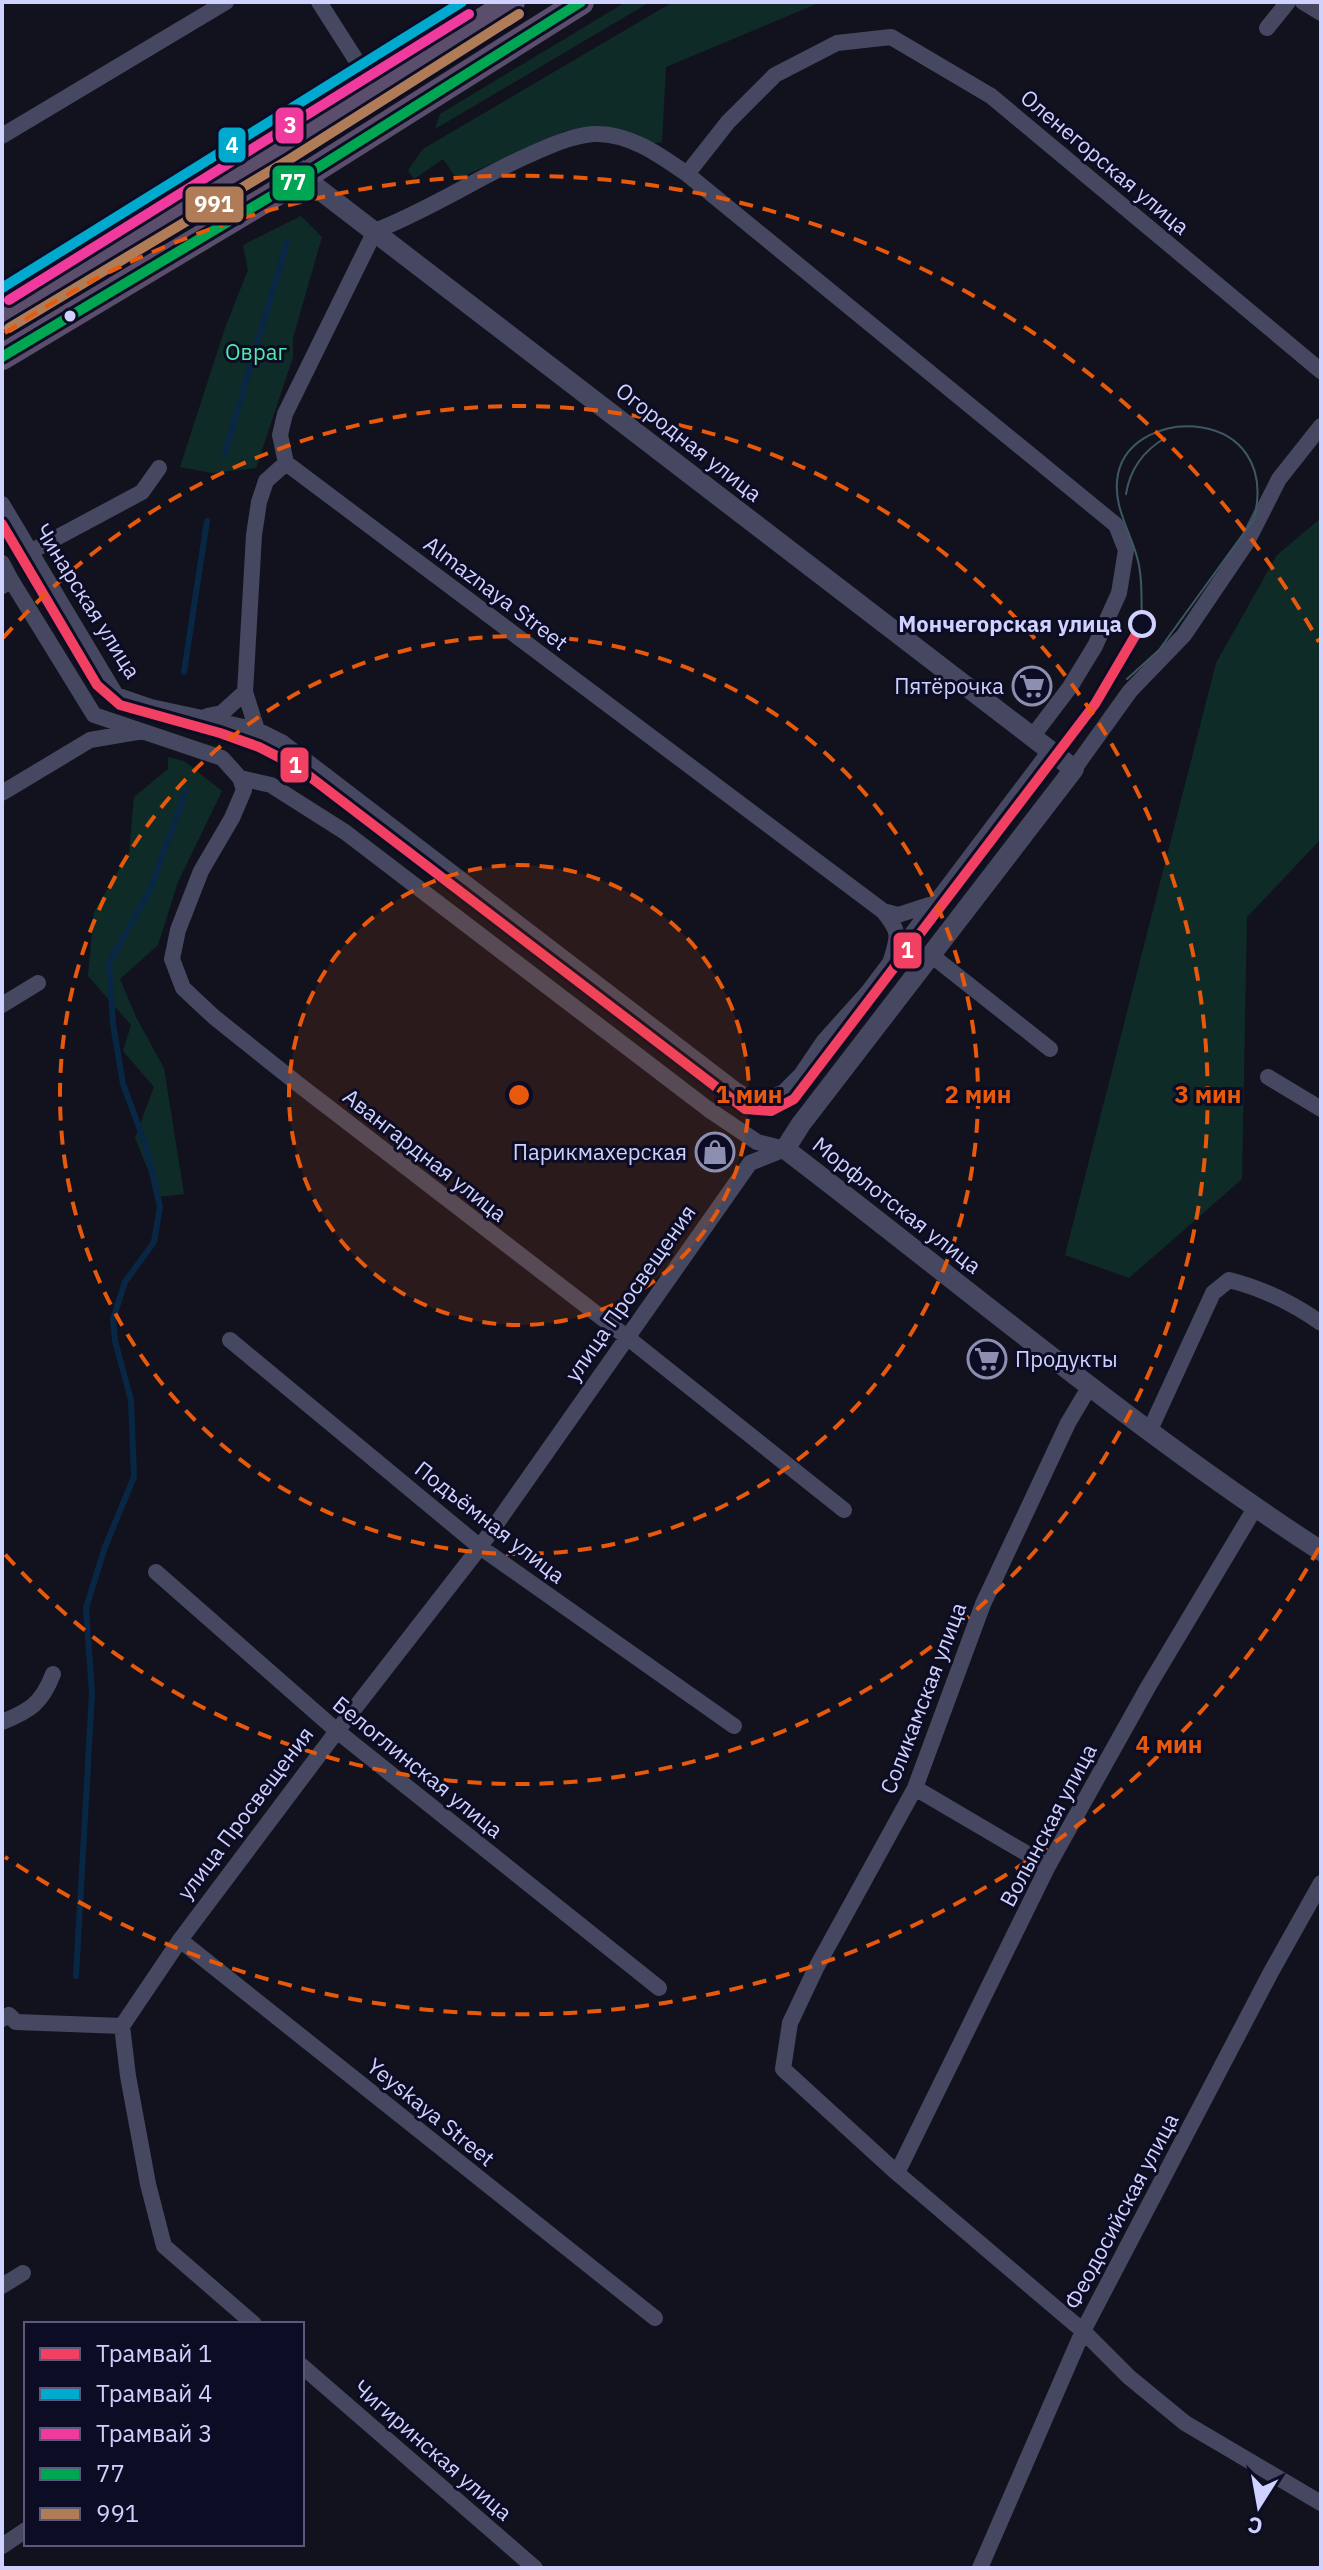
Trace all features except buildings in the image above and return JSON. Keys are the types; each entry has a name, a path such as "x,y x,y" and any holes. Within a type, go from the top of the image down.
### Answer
{"highway":[{"path":"2,316 283,147 512,2"},
{"path":"2,357 303,177 581,2"}],"street":[{"path":"2,136 226,2"},
{"path":"319,2 374,88"},
{"path":"1267,28 1288,2"},
{"path":"1303,2 1321,13"},
{"name":"Оленегорская улица","path":"687,174 728,122 775,75 837,43 891,37 991,96 1321,371"},
{"path":"1032,737 1070,687 1095,646 1119,593 1126,550 1116,525 687,174 645,146 595,134 571,139 488,173 410,218 375,231 285,414 280,435 286,463 266,481 259,502 250,574 245,692 257,730 283,743 751,1099 783,1093 801,1075 824,1041 868,992 1050,751"},
{"name":"Огородная улица","path":"283,147 303,177 1074,769"},
{"name":"улица Просвещения","path":"122,2026 180,1940 480,1547 750,1163 785,1149 1130,691 1184,635 1247,542 1279,479 1321,426"},
{"name":"Almaznaya Street","path":"286,463 883,911"},
{"path":"30,552 142,492 159,468"},
{"name":"Чинарская улица","path":"2,504 116,695 151,707 257,730"},
{"path":"5,574 94,715 222,758 240,778"},
{"path":"197,717 222,713 245,692"},
{"path":"2,793 90,740 139,732"},
{"name":"Морфлотская улица","path":"240,778 271,785 345,832 708,1109 757,1142 785,1149 1149,1432 1321,1551"},
{"name":"Авангардная улица","path":"240,778 244,790 232,818 201,871 178,930 172,959 183,988 298,1084 628,1338 844,1510"},
{"path":"883,911 898,915 935,903"},
{"path":"883,911 896,926 898,938 891,960"},
{"path":"931,955 1050,1049"},
{"path":"2,1005 38,983"},
{"path":"1268,1077 1321,1109"},
{"path":"1149,1432 1213,1293 1229,1280 1250,1285 1321,1323"},
{"name":"Подъёмная улица","path":"230,1340 480,1547 734,1726"},
{"name":"Соликамская улица","path":"897,2173 783,2069 790,2023 816,1968 915,1788 983,1604 1068,1423 1090,1386"},
{"name":"Волынская улица","path":"897,2173 1048,1866 1148,1687 1255,1508"},
{"name":"Белоглинская улица","path":"156,1572 337,1731 659,1988"},
{"path":"2,1722 26,1712 45,1694 53,1674"},
{"path":"915,1788 1048,1866"},
{"name":"Феодосийская улица","path":"980,2568 1083,2331 1271,1972 1321,1883"},
{"name":"Yeyskaya Street","path":"180,1940 655,2318"},
{"path":"2,1999 6,2017 16,2022 122,2026 148,2184 164,2246 252,2322"},
{"path":"897,2173 1083,2331 1129,2377 1185,2423 1321,2503"},
{"path":"2,2286 23,2273"},
{"name":"Чигиринская улица","path":"304,2368 535,2568"},
{"path":"2,2546 24,2531"}],"green space":[{"path":"626,2 650,2 435,129 440,114"},
{"path":"673,2 821,2 666,67 662,142 651,144 614,129 565,131 457,179 443,159 414,179 408,170 423,149"},
{"name":"Овраг","path":"301,216 322,237 293,338 293,357 256,468 212,473 180,467 225,328 248,270 243,245"},
{"path":"1321,518 1321,839 1247,917 1242,1179 1129,1278 1065,1255 1216,663 1277,555"},
{"path":"168,757 184,761 222,791 178,882 158,945 120,979 136,1017 164,1068 184,1194 159,1197 135,1138 154,1087 123,1051 131,1025 88,976 94,912 129,852 134,797 168,769"}],"waterway":[{"path":"225,453 287,242"},
{"path":"184,672 207,521"},
{"path":"76,1976 92,1693 86,1608 105,1547 134,1477 131,1400 115,1341 113,1319 125,1282 154,1242 160,1207 146,1146 123,1084 113,1024 109,963 151,888 186,790"}],"tram line":[{"name":"4","path":"2,288 462,2"},
{"name":"3","path":"9,300 469,14"},
{"path":"1127,679 1159,650 1254,519 1257,482 1247,454 1227,436 1202,428 1175,427 1150,435 1129,451 1118,474 1119,506 1139,565 1142,624"},
{"path":"1126,494 1139,462 1165,438"},
{"name":"1","path":"2,524 97,685 120,705 220,733 259,747 296,766 745,1109 771,1111 794,1099 1095,704 1142,624"}],"transit line":[{"name":"77","path":"2,357 303,177 581,2"},
{"name":"991","path":"9,328 290,159 519,14"}],"place":[{"name":"Мончегорская улица","path":"1142,624"},
{"name":"Пятёрочка","path":"1032,686"},
{"name":"Парикмахерская","path":"715,1152"},
{"name":"Продукты","path":"987,1359"}]}
